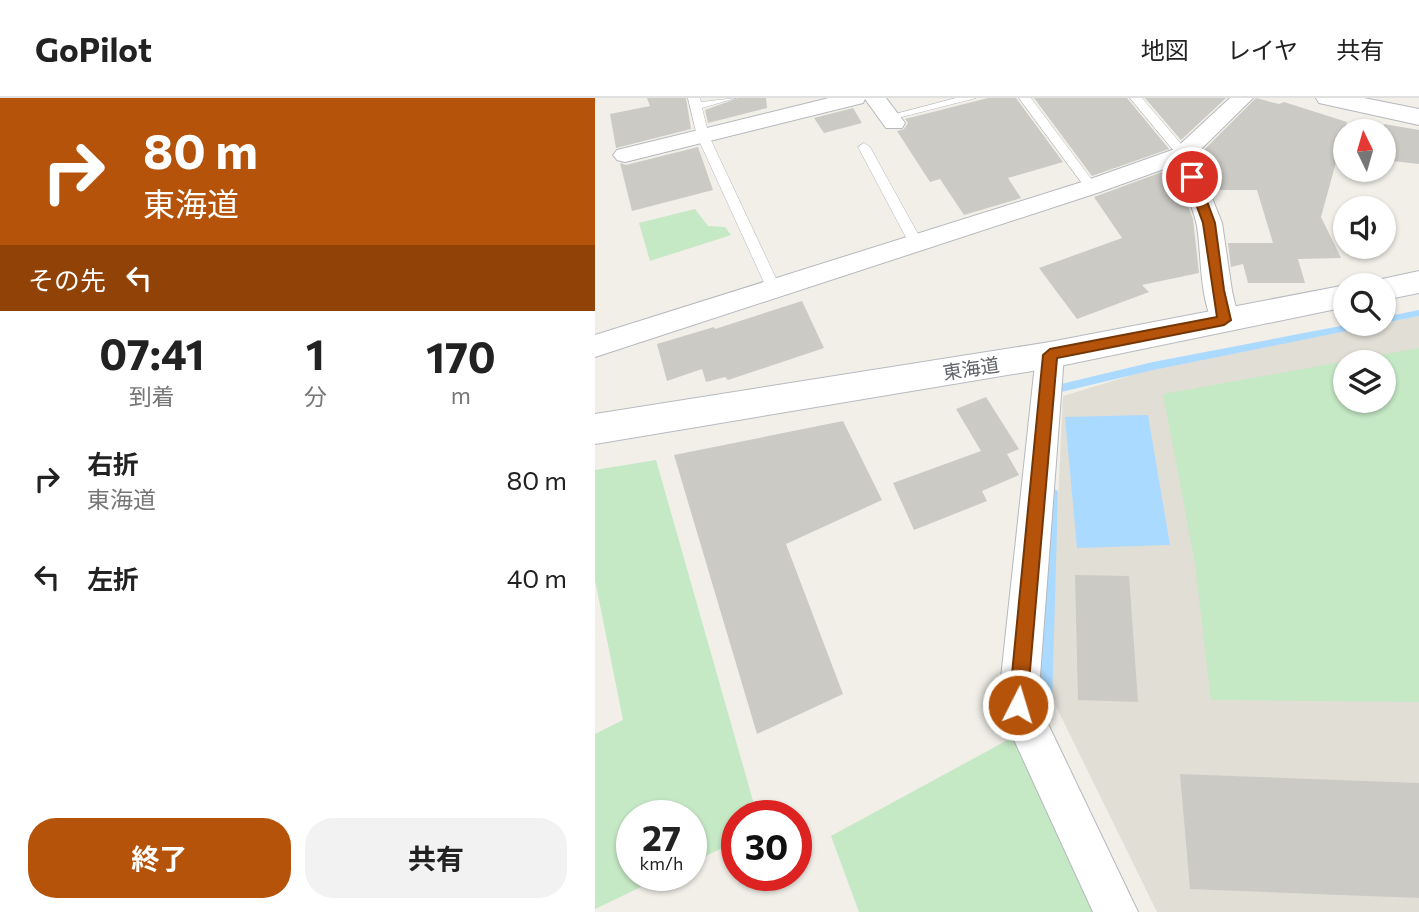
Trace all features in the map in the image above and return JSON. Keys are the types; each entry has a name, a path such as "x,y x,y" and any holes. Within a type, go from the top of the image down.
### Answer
{"main road":[{"path":"1328,98 1419,117"},
{"path":"1396,287 1419,282"},
{"name":"東海道","path":"595,429 1050,355 1333,299"}],"street":[{"path":"625,155 855,98"},
{"path":"875,98 892,120"},
{"path":"595,346 1091,187 1183,154 1242,98"},
{"path":"1183,154 1209,223 1224,320"},
{"path":"1050,355 1018,705 1116,912"}],"lane":[{"path":"730,98 695,102 703,136 774,289"},
{"path":"892,120 970,98"},
{"path":"1025,98 1091,187"},
{"path":"1136,98 1183,154"},
{"path":"864,148 916,243"}],"shaded area":[{"path":"1419,316 1419,912 1157,912 1049,692 1063,396 1165,365 1333,333 1333,336 1396,336 1396,320"}],"green space":[{"path":"695,209 708,226 725,227 731,235 650,261 639,223"},
{"path":"1419,348 1419,702 1211,700 1195,564 1163,394 1333,363 1333,413 1396,413 1396,352"},
{"path":"656,460 753,800 721,800 721,849 707,855 707,800 616,800 616,891 633,891 595,909 595,734 623,720 595,580 595,470"},
{"path":"1017,735 1094,912 859,912 831,836"}],"water":[{"path":"1148,415 1170,545 1077,548 1065,417"}],"building":[{"path":"647,98 686,98 691,129 616,148 610,114 650,106"},
{"path":"738,98 766,98 767,108 708,123 705,110"},
{"path":"988,98 1016,98 1063,162 1008,178 1021,198 964,215 940,179 930,182 897,131 904,129 908,123 905,119"},
{"path":"1034,98 1127,98 1169,149 1092,176"},
{"path":"1145,98 1226,98 1181,140"},
{"path":"1256,98 1279,104 1284,102 1338,119 1333,119 1333,173 1321,217 1333,242 1333,258 1298,259 1305,283 1248,283 1243,264 1231,267 1228,243 1273,243 1257,190 1212,190 1198,156"},
{"path":"853,108 862,123 824,133 814,118"},
{"path":"1397,126 1419,130 1419,164 1397,161"},
{"path":"698,147 713,190 632,211 620,163 626,165"},
{"path":"1173,168 1193,219 1199,273 1142,285 1149,292 1077,319 1039,268 1122,238 1094,197"},
{"path":"802,301 824,348 728,380 725,377 706,382 702,369 667,381 657,344 714,327 715,329"},
{"path":"986,397 1019,449 1007,454 1019,475 982,491 987,501 914,530 893,483 981,451 956,409"},
{"path":"843,421 882,500 786,544 843,694 757,734 674,455"},
{"path":"1075,575 1129,576 1138,702 1078,700"},
{"path":"1180,774 1419,783 1419,898 1190,889"}],"waterway":[{"path":"1396,318 1419,313"},
{"path":"1056,396 1057,389 1153,366 1333,331"},
{"path":"1046,704 1053,493"}],"route":[{"path":"1018,705 1050,355 1224,320 1209,223 1192,177"}]}
